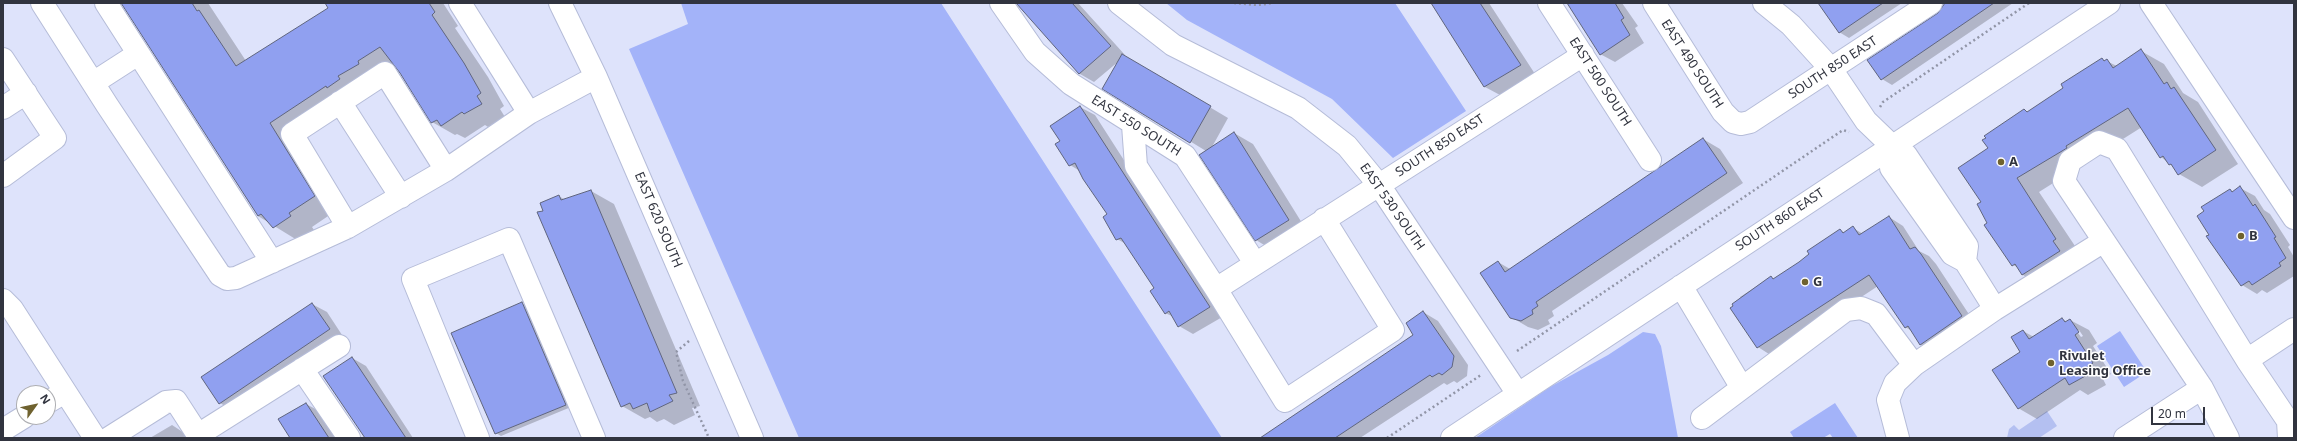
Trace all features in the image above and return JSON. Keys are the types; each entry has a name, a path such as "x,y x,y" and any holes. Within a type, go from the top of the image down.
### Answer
{"street":[{"path":"42,3 220,275 227,279 236,278 348,227 446,170 529,113 596,77"},
{"path":"106,3 272,262"},
{"path":"460,3 529,113"},
{"name":"EAST 620 SOUTH","path":"560,3 596,77 752,438"},
{"name":"EAST 550 SOUTH","path":"1000,3 1035,52 1071,84 1133,125 1185,156 1255,263"},
{"name":"EAST 530 SOUTH","path":"1119,3 1173,45 1298,108 1347,146 1379,184 1518,394"},
{"name":"EAST 500 SOUTH","path":"1549,3 1650,160"},
{"name":"EAST 490 SOUTH","path":"1654,3 1723,112 1733,122"},
{"path":"1764,3 1791,25 1832,69 1866,121 1892,146 1891,168 1952,254 1965,261 1995,309"},
{"name":"SOUTH 850 EAST","path":"1733,122 1750,122 1931,3"},
{"name":"SOUTH 860 EAST","path":"1452,438 2109,3"},
{"path":"2151,3 2294,218"},
{"path":"93,83 138,54"},
{"name":"SOUTH 850 EAST","path":"1216,289 1583,55"},
{"path":"3,59 55,138 3,176"},
{"path":"348,227 292,134 385,72 446,170"},
{"path":"3,108 26,93"},
{"path":"340,102 401,197"},
{"path":"1133,125 1136,166 1216,289 1285,400 1393,330 1324,219"},
{"path":"2228,438 2202,388 2064,181 2070,161 2099,142 2117,149 2247,360 2288,421 2289,438"},
{"path":"478,438 413,279 509,238 588,436"},
{"path":"1898,438 1888,400 1895,382 1914,365 1995,309 2104,241"},
{"path":"1681,286 1742,388"},
{"path":"3,300 12,309 50,385"},
{"path":"1702,418 1846,310 1861,308 1876,314 1914,365"},
{"path":"2247,360 2294,329"},
{"path":"109,438 166,402 176,401 199,437 339,346"},
{"path":"302,369 349,438"},
{"path":"2125,438 2202,388"},
{"path":"56,397 94,438"},
{"path":"3,430 16,422"}],"path":[{"path":"1234,3 1258,5 1273,3"},
{"path":"1879,110 1883,102 2029,3"},
{"path":"1517,351 1843,130 1850,133"},
{"path":"676,352 683,381 709,438"},
{"path":"1387,438 1483,374"}],"shaded area":[{"path":"681,3 941,3 1222,438 799,438 629,49 688,24"},
{"path":"1166,3 1395,3 1466,111 1393,158 1332,99 1187,20"},
{"path":"2120,331 2147,372 2124,387 2097,346"},
{"path":"1643,332 1655,334 1661,346 1678,438 1475,438 1550,387 1608,355"},
{"path":"1835,403 1858,438 1833,438 1830,434 1823,438 1794,438 1790,432"},
{"path":"2047,411 2057,426 2039,438 2007,438 2009,429 2014,425 2019,430"}],"building":[{"path":"121,3 192,3 197,11 199,10 236,66 328,8 325,3 429,3 435,12 432,15 464,63 481,93 477,96 482,104 464,114 462,112 441,126 437,120 431,123 400,73 380,47 358,61 359,64 338,76 340,79 327,88 326,86 270,123 315,196 289,213 291,216 273,228 261,214 258,216"},
{"path":"1016,3 1072,3 1111,46 1079,74"},
{"path":"1431,3 1480,3 1521,65 1484,87"},
{"path":"1567,3 1615,3 1624,18 1621,20 1630,35 1600,55"},
{"path":"1818,3 1883,3 1839,33"},
{"path":"1945,3 1994,3 1881,80 1867,60 1938,13"},
{"name":"A","path":"2141,49 2164,84 2167,82 2171,89 2174,87 2216,150 2178,175 2171,164 2169,165 2163,156 2160,158 2128,108 2066,146 2067,148 2017,178 2056,239 2053,241 2060,251 2022,275 2015,264 2012,266 1984,225 1987,223 1977,204 1981,202 1958,168 1988,148 1982,140 1986,138 1984,136 2024,109 2027,112 2063,88 2061,84 2102,58 2104,61 2107,59 2113,68"},
{"path":"1122,54 1211,106 1190,143 1102,89"},
{"path":"1080,106 1210,307 1178,327 1169,311 1165,314 1150,291 1154,288 1121,238 1116,240 1103,217 1107,214 1083,179 1075,163 1069,166 1055,144 1060,141 1050,126"},
{"path":"1234,132 1289,220 1255,241 1199,155"},
{"path":"1703,138 1727,173 1536,302 1538,306 1532,310 1533,314 1521,321 1510,318 1480,273 1498,261 1505,272"},
{"name":"B","path":"2240,186 2253,206 2255,204 2276,237 2274,238 2286,258 2279,263 2281,266 2252,285 2249,281 2241,286 2206,236 2209,235 2197,216 2204,211 2201,207 2230,189 2232,192"},
{"path":"591,190 677,393 669,395 673,401 650,412 647,403 633,409 630,403 621,407 537,212 543,211 540,203 559,195 561,200"},
{"name":"G","path":"1889,216 1910,249 1915,247 1921,254 1962,316 1920,345 1908,326 1905,328 1869,275 1757,348 1730,308 1733,306 1732,304 1771,276 1773,279 1799,262 1809,254 1807,251 1840,229 1843,233 1853,226 1859,235"},
{"path":"522,302 566,405 495,434 451,333"},
{"path":"312,303 330,329 219,404 201,377"},
{"path":"1423,311 1454,356 1452,367 1442,375 1439,373 1432,377 1430,375 1335,438 1260,438 1413,335 1406,323"},
{"name":"Rivulet Leasing Office","path":"2062,318 2065,322 2070,319 2079,332 2075,335 2093,363 2085,369 2089,374 2069,385 2065,378 2018,409 1992,370 2020,352 2011,337 2023,330 2029,339"},
{"path":"352,357 406,438 365,438 323,376"},
{"path":"306,403 329,438 290,438 278,419"}],"place":[{"name":"A","path":"2001,162"},
{"name":"B","path":"2241,236"},
{"name":"G","path":"1805,282"},
{"name":"Rivulet Leasing Office","path":"2051,363"}]}
